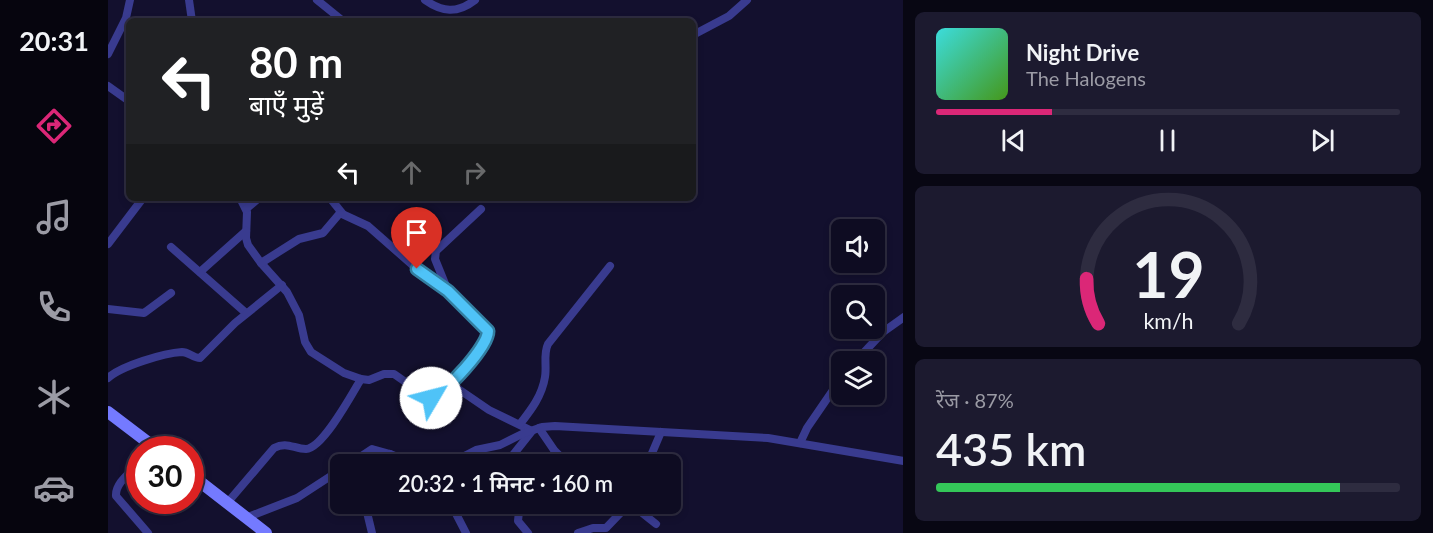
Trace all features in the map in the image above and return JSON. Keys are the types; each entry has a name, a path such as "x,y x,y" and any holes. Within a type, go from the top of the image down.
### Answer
{"street":[{"path":"108,54 126,18 130,0"},
{"path":"189,0 192,18"},
{"path":"317,0 339,18"},
{"path":"425,0 444,10 462,8 475,0"},
{"path":"696,33 729,16 747,0"},
{"path":"108,86 126,99"},
{"path":"108,244 141,201"},
{"path":"242,201 248,218 246,231 248,245 282,285 299,315 305,342 311,352 344,373 361,379 369,380 384,374 394,374 431,398 451,384 485,342 488,334 487,328 448,291 417,269 368,226 342,213 332,201"},
{"path":"246,209 255,201"},
{"path":"448,291 435,259 436,251 481,209"},
{"path":"261,263 299,239 323,232 342,213"},
{"path":"200,272 246,231"},
{"path":"171,247 246,313"},
{"path":"520,424 536,402 543,386 546,369 545,350 548,344 610,266"},
{"path":"108,378 128,366 176,353 188,353 200,358 246,313 282,285"},
{"path":"108,309 144,313 171,292"},
{"path":"865,351 883,332 903,317"},
{"path":"228,502 274,448 284,444 309,448 324,437 361,379"},
{"path":"451,384 489,410 535,429 558,454"},
{"path":"800,443 831,392"},
{"path":"108,412 138,436"},
{"path":"468,454 500,445 535,429 555,426 768,438 903,462"},
{"path":"514,454 535,429"},
{"path":"652,454 661,432"},
{"path":"364,454 372,449 390,454"},
{"path":"248,517 297,498 330,477"},
{"path":"126,478 117,488 116,496 126,508"},
{"path":"204,484 248,517 265,533"},
{"path":"132,514 148,533"},
{"path":"368,514 372,533"},
{"path":"456,514 466,533"},
{"path":"519,514 518,521 528,533"},
{"path":"578,533 593,528 606,528 620,514"},
{"path":"643,514 656,524"}],"route":[{"path":"417,269 448,291 488,331 488,338 451,384 431,398"}]}
